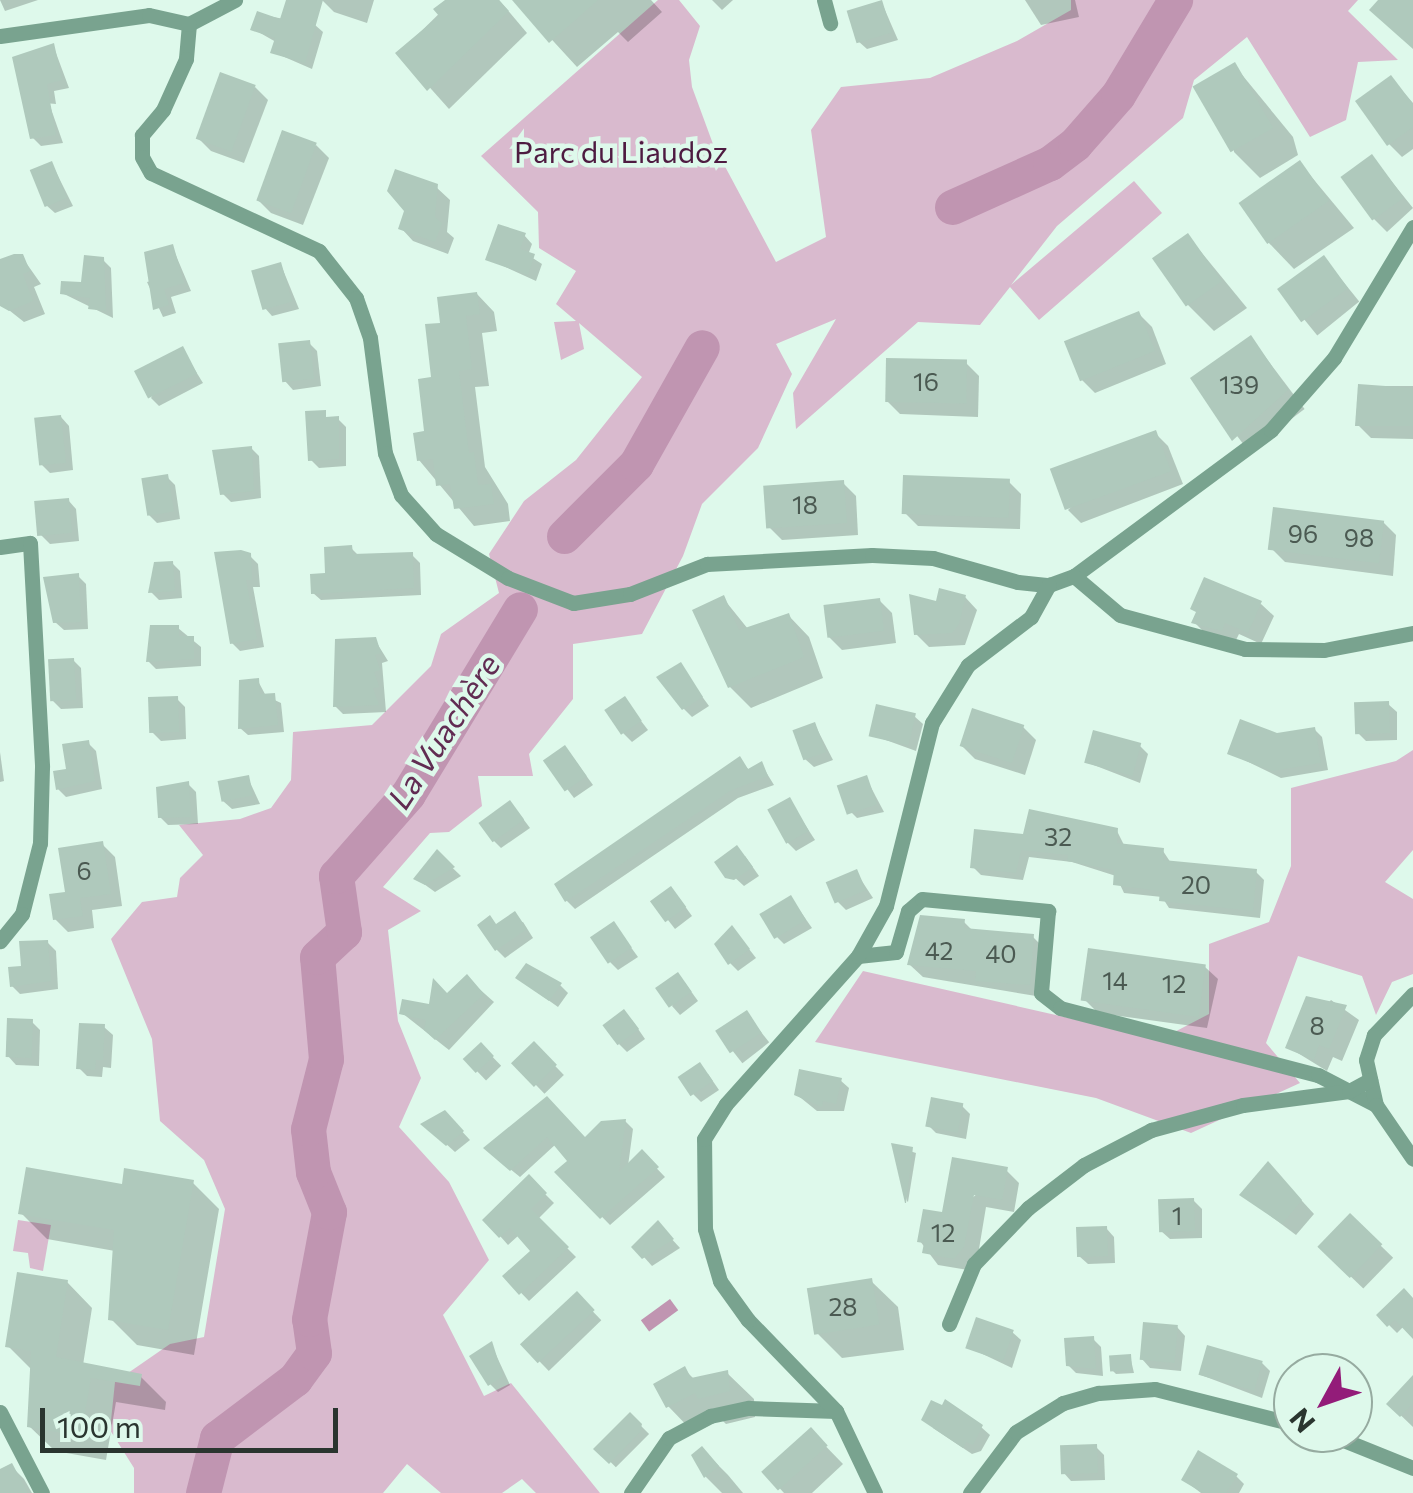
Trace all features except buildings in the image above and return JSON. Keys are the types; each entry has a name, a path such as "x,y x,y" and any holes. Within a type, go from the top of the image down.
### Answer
{"street":[{"path":"0,36 150,15 189,24 235,0"},
{"path":"824,0 830,23"},
{"path":"189,24 186,59 142,135 142,158 152,173 285,230 338,272 356,298 370,338 390,473 436,534 508,578 572,603 630,594 707,564 872,555 933,558 1049,585 1074,576 1271,430 1334,358 1413,228"},
{"path":"0,547 30,543 42,766 40,842 22,914 0,941"},
{"path":"1074,576 1120,615 1245,649 1324,650 1413,632"},
{"path":"875,1493 875,1481 836,1411 748,1320 720,1282 700,1177 710,1127 858,956 886,906 932,723 968,665 1031,617 1049,585"},
{"path":"858,956 896,952 908,911 922,899 1048,911 1041,993 1060,1008 1318,1074 1376,1105"},
{"path":"1413,994 1374,1035 1366,1060 1376,1105 1413,1159"},
{"path":"949,1324 974,1264 1028,1208 1084,1164 1152,1130 1225,1110 1349,1091 1370,1080"},
{"path":"970,1493 1016,1432 1082,1396 1156,1389 1273,1419"},
{"path":"631,1493 668,1438 710,1416 750,1408 836,1411"},
{"path":"0,1412 42,1493"},
{"path":"1373,1452 1413,1468"}],"green space":[{"name":"Parc du Liaudoz","path":"658,0 679,0 700,26 689,60 692,87 713,144 776,262 826,237 811,130 841,87 930,78 1017,41 1071,10 1071,0 1358,0 1348,11 1398,60 1358,62 1346,120 1310,137 1247,37 1194,80 1183,118 1057,226 1011,285 1134,181 1162,213 1039,320 1010,287 980,325 918,322 796,429 793,393 836,319 776,344 792,374 758,448 702,504 683,556 642,634 573,644 573,699 529,754 533,776 478,776 482,806 449,832 430,833 383,887 421,911 388,930 398,1021 421,1078 399,1127 449,1182 489,1260 443,1315 484,1396 511,1383 600,1493 536,1493 522,1479 502,1493 441,1493 407,1464 383,1493 134,1493 134,1468 110,1430 115,1382 170,1344 204,1337 225,1209 204,1160 160,1121 152,1039 111,939 142,902 177,897 180,878 203,855 179,825 240,819 271,808 291,780 293,732 372,725 431,666 441,634 499,593 489,554 524,501 576,460 642,377 579,323 584,349 561,360 554,322 576,321 556,304 576,271 539,248 538,212 481,156"},
{"path":"1413,750 1413,850 1385,882 1413,899 1413,974 1392,982 1376,1015 1362,976 1298,956 1266,1043 1300,1083 1191,1133 1096,1098 815,1042 863,971 1161,1039 1209,1014 1209,944 1269,922 1291,866 1291,788 1396,761"},
{"path":"18,1220 51,1225 43,1271 30,1268 28,1253 13,1251"}],"shaded area":[{"path":"670,1299 678,1310 649,1331 641,1320"}],"waterway":[{"name":"La Vuachère","path":"952,207 1050,163 1075,144 1118,95 1175,0"},
{"name":"La Vuachère","path":"564,536 636,464 702,347"},
{"name":"La Vuachère","path":"203,1493 217,1438 295,1379 314,1353 309,1319 329,1212 313,1172 308,1129 326,1059 317,957 344,932 336,876 408,794 520,609"}]}
